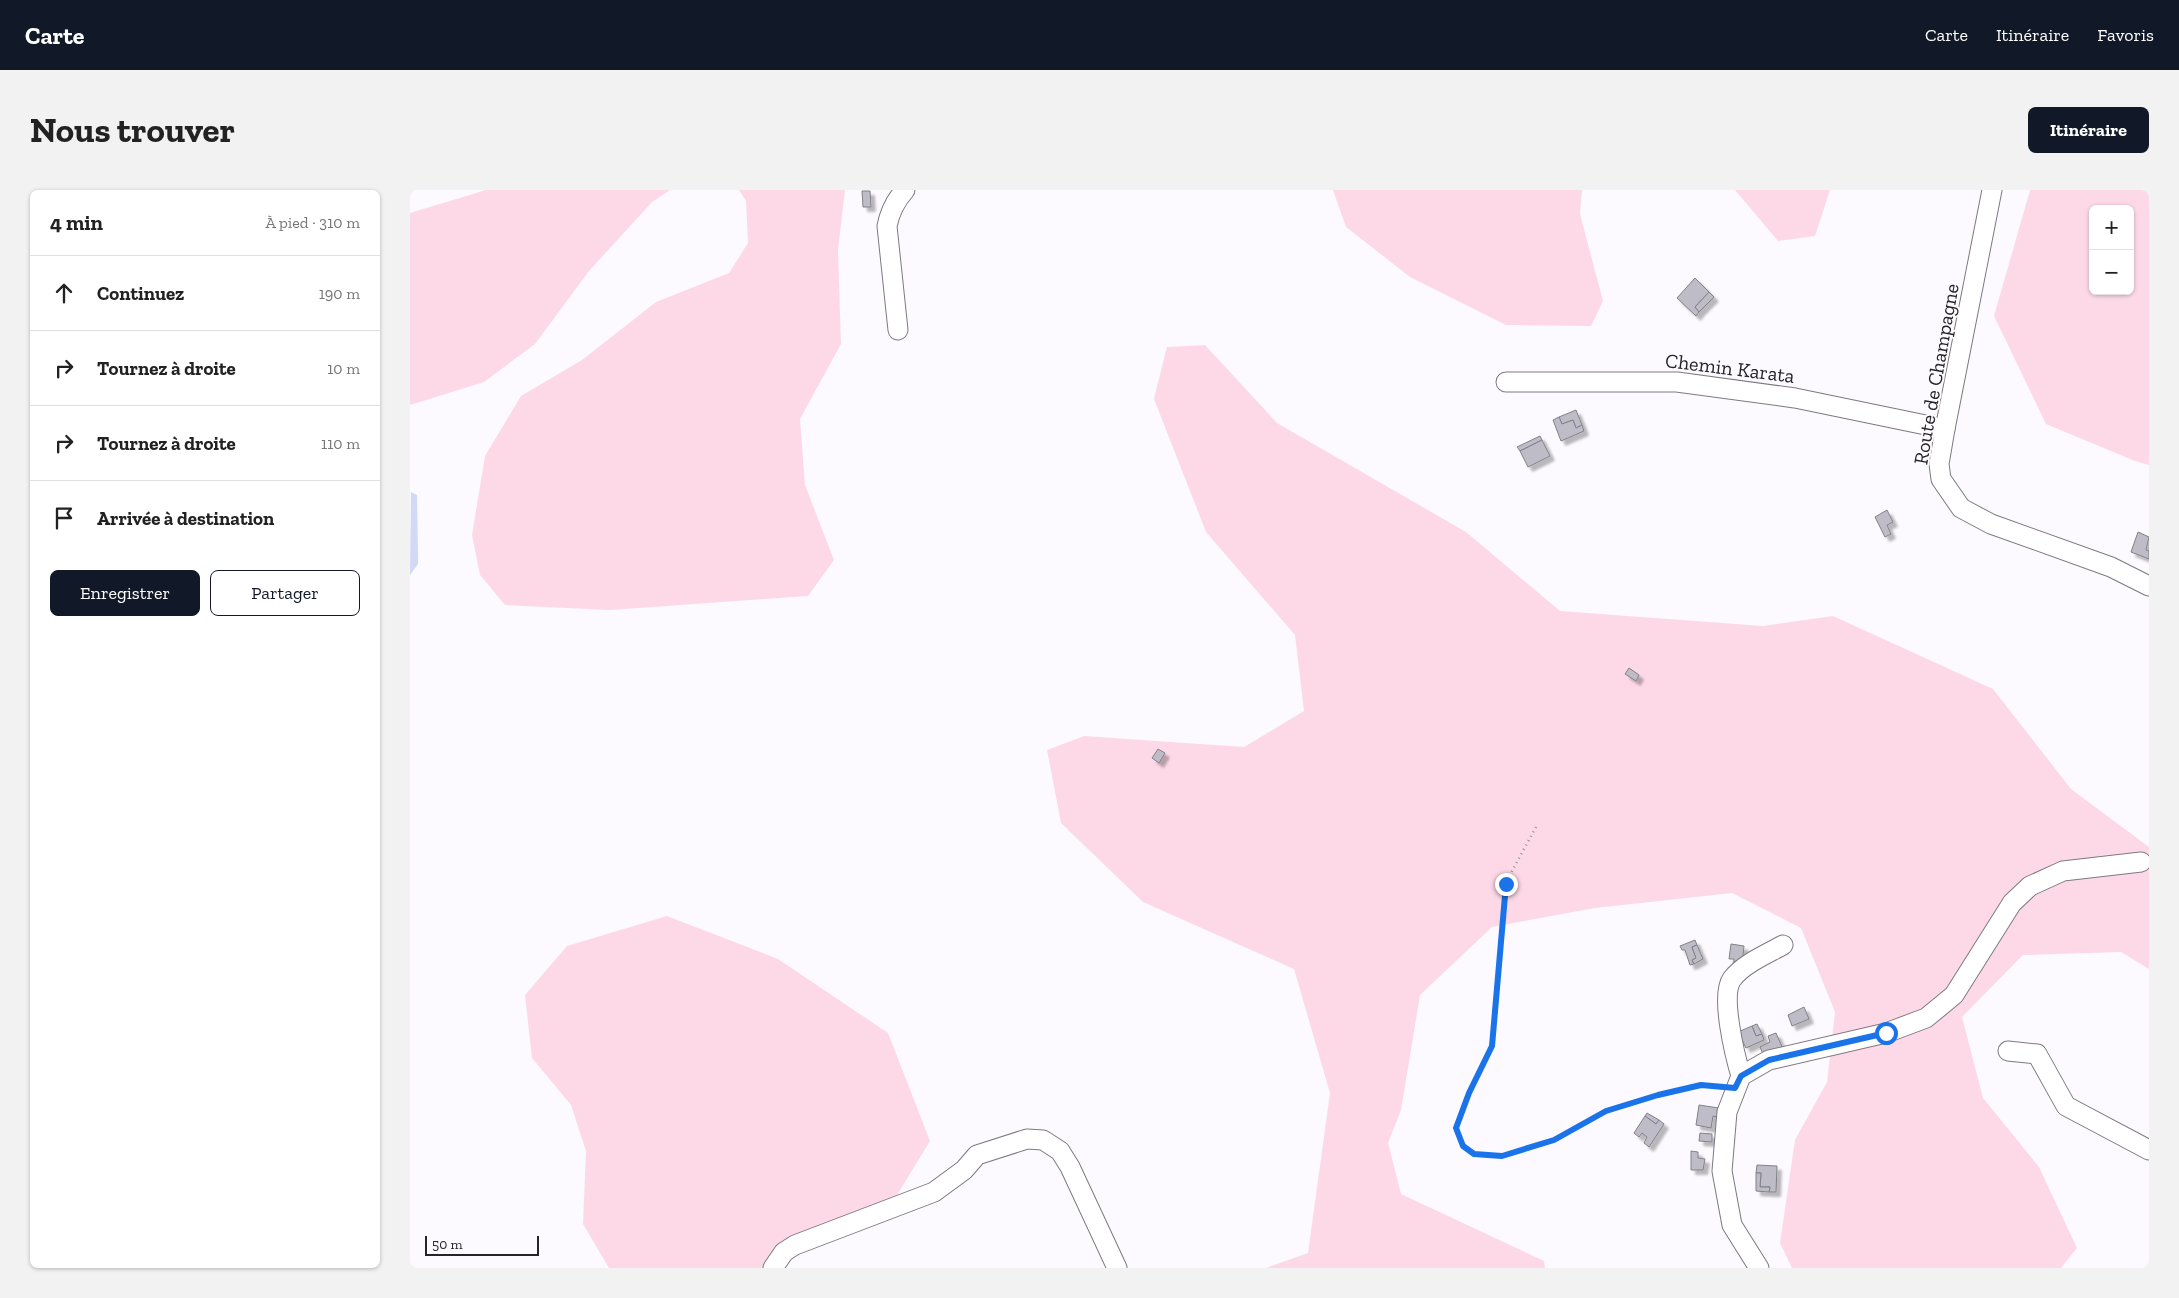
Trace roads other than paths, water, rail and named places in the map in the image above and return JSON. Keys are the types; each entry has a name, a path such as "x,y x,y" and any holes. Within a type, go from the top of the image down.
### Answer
{"street":[{"path":"898,330 887,226 890,212 898,197 905,190"},
{"name":"Route de Champagne","path":"1992,190 1945,429 1939,464 1941,479 1961,508 1991,524 2111,567 2149,586"},
{"name":"Chemin Karata","path":"1506,382 1677,382 1795,398 1945,429"},
{"path":"1738,1082 1769,1060 1886,1033 1926,1018 1954,995 2012,903 2030,886 2063,871 2141,862"},
{"path":"1759,1268 1732,1225 1722,1171 1727,1112 1738,1082 1727,990 1732,978 1783,945"},
{"path":"2008,1051 2037,1054 2066,1106 2149,1150"},
{"path":"773,1268 784,1252 795,1245 934,1192 964,1170 977,1155 1027,1139 1042,1140 1060,1151 1070,1167 1117,1268"}],"water":[{"path":"411,492 417,495 418,564 410,575"}]}
